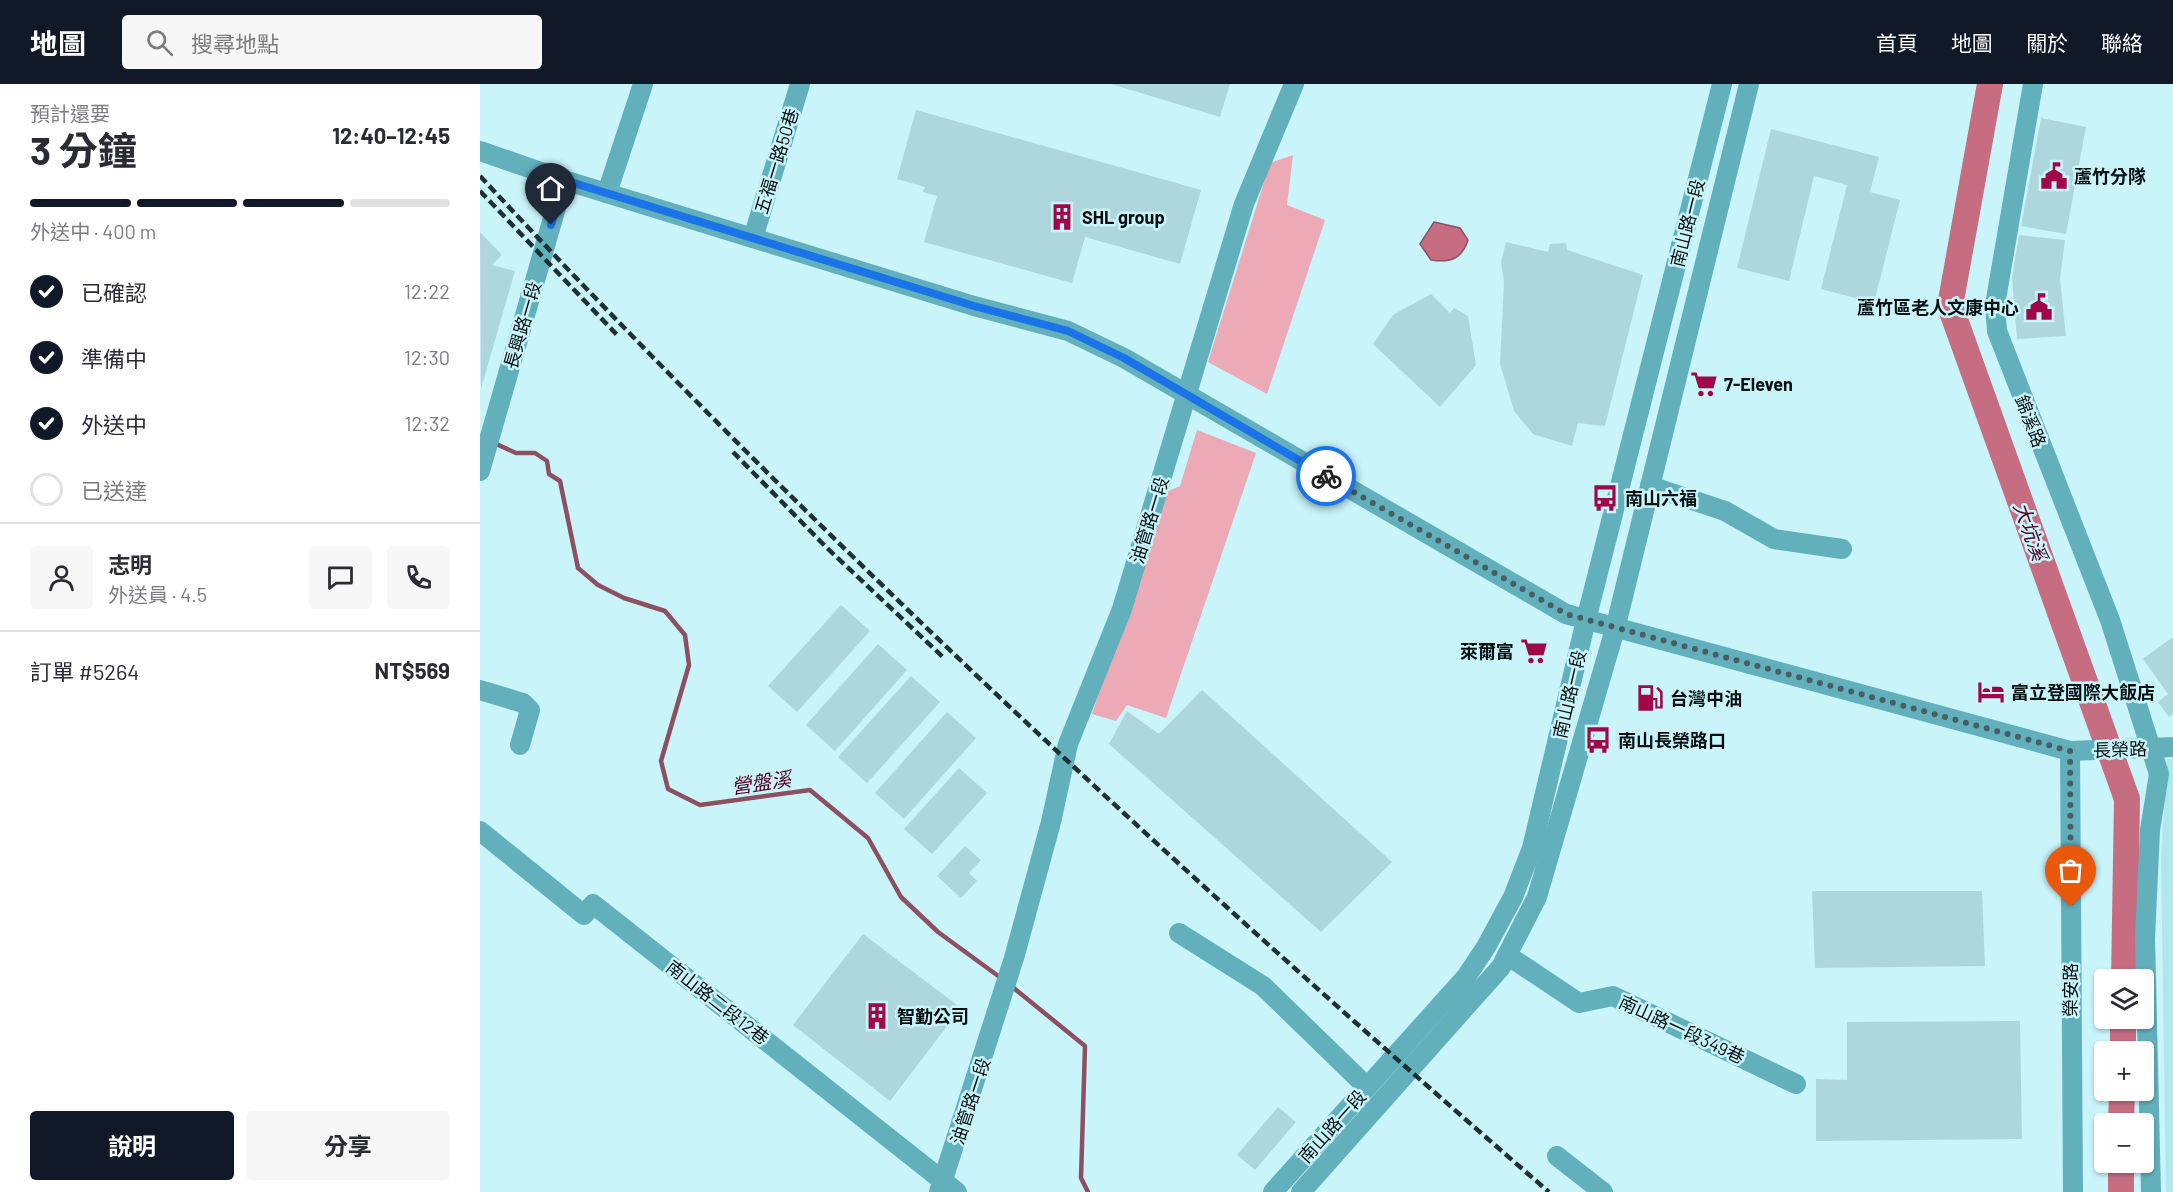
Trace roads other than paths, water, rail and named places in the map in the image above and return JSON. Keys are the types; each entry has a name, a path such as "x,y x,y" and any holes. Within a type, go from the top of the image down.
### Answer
{"street":[{"path":"607,193 642,84"},
{"name":"五福一路50巷","path":"753,237 800,84"},
{"name":"油管路一段","path":"946,1189 1014,958 1051,822 1068,744 1122,609 1244,204 1294,84"},
{"name":"南山路一段","path":"1273,1192 1466,977 1486,948 1513,897 1532,848 1586,620 1722,84"},
{"name":"南山路一段","path":"1301,1192 1501,967 1537,897 1615,629 1749,84"},
{"name":"錦溪路","path":"2033,84 1995,305 1997,331 2110,620 2146,747 2159,774 2150,830 2145,939 2151,1192"},
{"name":"長榮路","path":"480,151 564,180 974,306 1068,331 1124,358 1566,614 2077,751 2173,747"},
{"name":"長興路一段","path":"480,471 564,180"},
{"path":"1650,486 1725,511 1774,539 1842,549"},
{"path":"480,690 523,703 530,710 520,745"},
{"name":"榮安路","path":"2073,1192 2077,751"},
{"name":"南山路二段12巷","path":"480,831 585,915 593,904 946,1189"},
{"path":"1179,933 1263,986 1367,1088"},
{"name":"南山路一段349巷","path":"1507,955 1579,1003 1613,996 1796,1084"},
{"path":"1557,1156 1603,1192"}],"waterway":[{"name":"大坑溪","path":"1990,84 1950,306 2127,799 2124,969"},
{"name":"營盤溪","path":"494,443 516,453 535,453 547,461 549,474 560,481 578,568 598,585 624,598 665,611 685,635 689,665 661,761 668,789 700,805 810,790 868,838 901,897 938,932 1001,978"},
{"name":"營盤溪","path":"1010,985 1085,1046 1081,1178 1088,1192"},
{"name":"大坑溪","path":"2123,1029 2123,1041"},
{"name":"大坑溪","path":"2121,1113 2122,1101"},
{"name":"大坑溪","path":"2121,1173 2121,1192"}],"railway":[{"path":"480,176 736,442 1001,699 1272,948 1549,1192"},
{"path":"480,191 619,337"},
{"path":"733,452 827,548 943,657"}],"place":[{"name":"蘆竹分隊","path":"2054,176"},
{"name":"SHL group","path":"1062,217"},
{"name":"蘆竹區老人文康中心","path":"2039,307"},
{"name":"7-Eleven","path":"1704,384"},
{"name":"南山六福","path":"1605,498"},
{"name":"萊爾富","path":"1534,651"},
{"name":"富立登國際大飯店","path":"1991,692"},
{"name":"台灣中油","path":"1650,698"},
{"name":"南山長榮路口","path":"1598,740"},
{"name":"智勤公司","path":"877,1016"}]}
